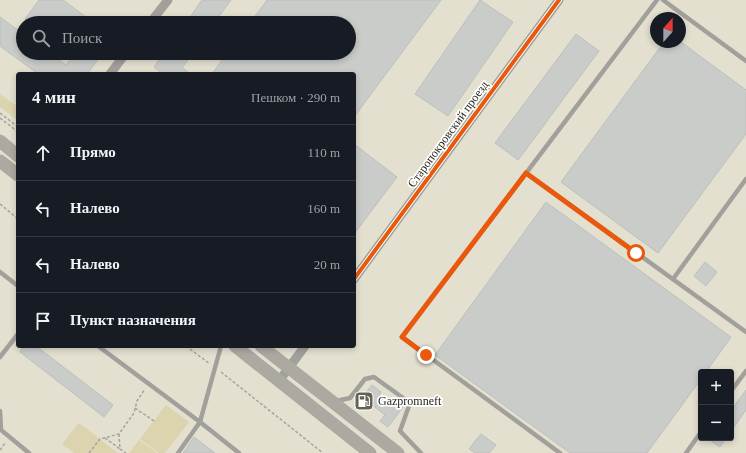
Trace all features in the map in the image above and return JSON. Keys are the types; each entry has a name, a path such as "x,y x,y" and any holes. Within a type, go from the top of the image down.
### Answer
{"main road":[{"path":"0,141 16,154"},
{"path":"0,161 16,173"},
{"path":"237,348 370,453"},
{"path":"264,348 398,453"}],"street":[{"path":"155,16 168,0"},
{"name":"Старопокровский проезд","path":"356,276 558,0"},
{"path":"112,72 121,60"},
{"path":"279,381 304,348"}],"lane":[{"path":"560,453 402,337 657,0"},
{"path":"663,0 746,60"},
{"path":"526,173 746,332"},
{"path":"673,279 746,180"},
{"path":"0,272 16,284"},
{"path":"0,357 16,337"},
{"path":"101,348 239,453"},
{"path":"178,453 200,422 220,348"},
{"path":"734,387 746,371"},
{"path":"332,401 350,398 365,379 374,377 410,402 400,431 421,453"},
{"path":"0,411 0,431 29,453"},
{"path":"686,453 698,436"}],"path":[{"path":"0,113 16,125"},
{"path":"0,118 16,130"},
{"path":"0,204 16,216"},
{"path":"189,348 323,453"},
{"path":"120,449 119,434 134,413 137,401 149,384"},
{"path":"135,408 154,421"},
{"path":"89,453 100,439 119,434"},
{"path":"0,450 9,437"},
{"path":"105,437 126,453"}],"shaded area":[{"path":"0,94 16,106 16,119 0,107"},
{"path":"166,405 189,422 165,453 159,453 140,439"},
{"path":"79,423 118,453 74,453 62,444"},
{"path":"139,440 157,453 129,453"}],"building":[{"path":"39,0 63,0 85,16 27,16"},
{"path":"202,0 231,0 219,16 191,16"},
{"path":"267,0 441,0 356,114 356,72 213,72 222,60 356,60 356,16 255,16"},
{"path":"480,0 513,22 448,116 415,94"},
{"path":"0,17 16,29 16,58 0,46"},
{"path":"576,34 599,51 518,160 495,143"},
{"path":"686,46 746,90 746,134 658,253 561,182 660,48 686,48"},
{"path":"19,60 59,60 66,65 70,60 98,60 89,72 35,72"},
{"path":"159,60 188,60 182,68 188,72 160,72 154,67"},
{"path":"356,146 397,177 356,231"},
{"path":"546,202 731,337 708,369 698,369 698,383 647,453 570,453 435,355"},
{"path":"705,262 717,272 706,286 694,276"},
{"path":"23,348 39,348 113,405 104,417 20,352"},
{"path":"372,385 381,392 378,397 391,407 396,401 404,406 388,427 380,421 385,415 371,404 369,407 360,400"},
{"path":"746,390 746,410 734,427 734,406"},
{"path":"481,434 496,445 489,453 475,453 469,449"},
{"path":"194,437 215,453 183,453"},
{"path":"711,441 724,441 720,447"}],"cycle path":[{"path":"356,276 559,0"}],"place":[{"name":"Gazpromneft","path":"364,401"}],"route":[{"path":"426,355 402,337 526,173 636,253"}]}
